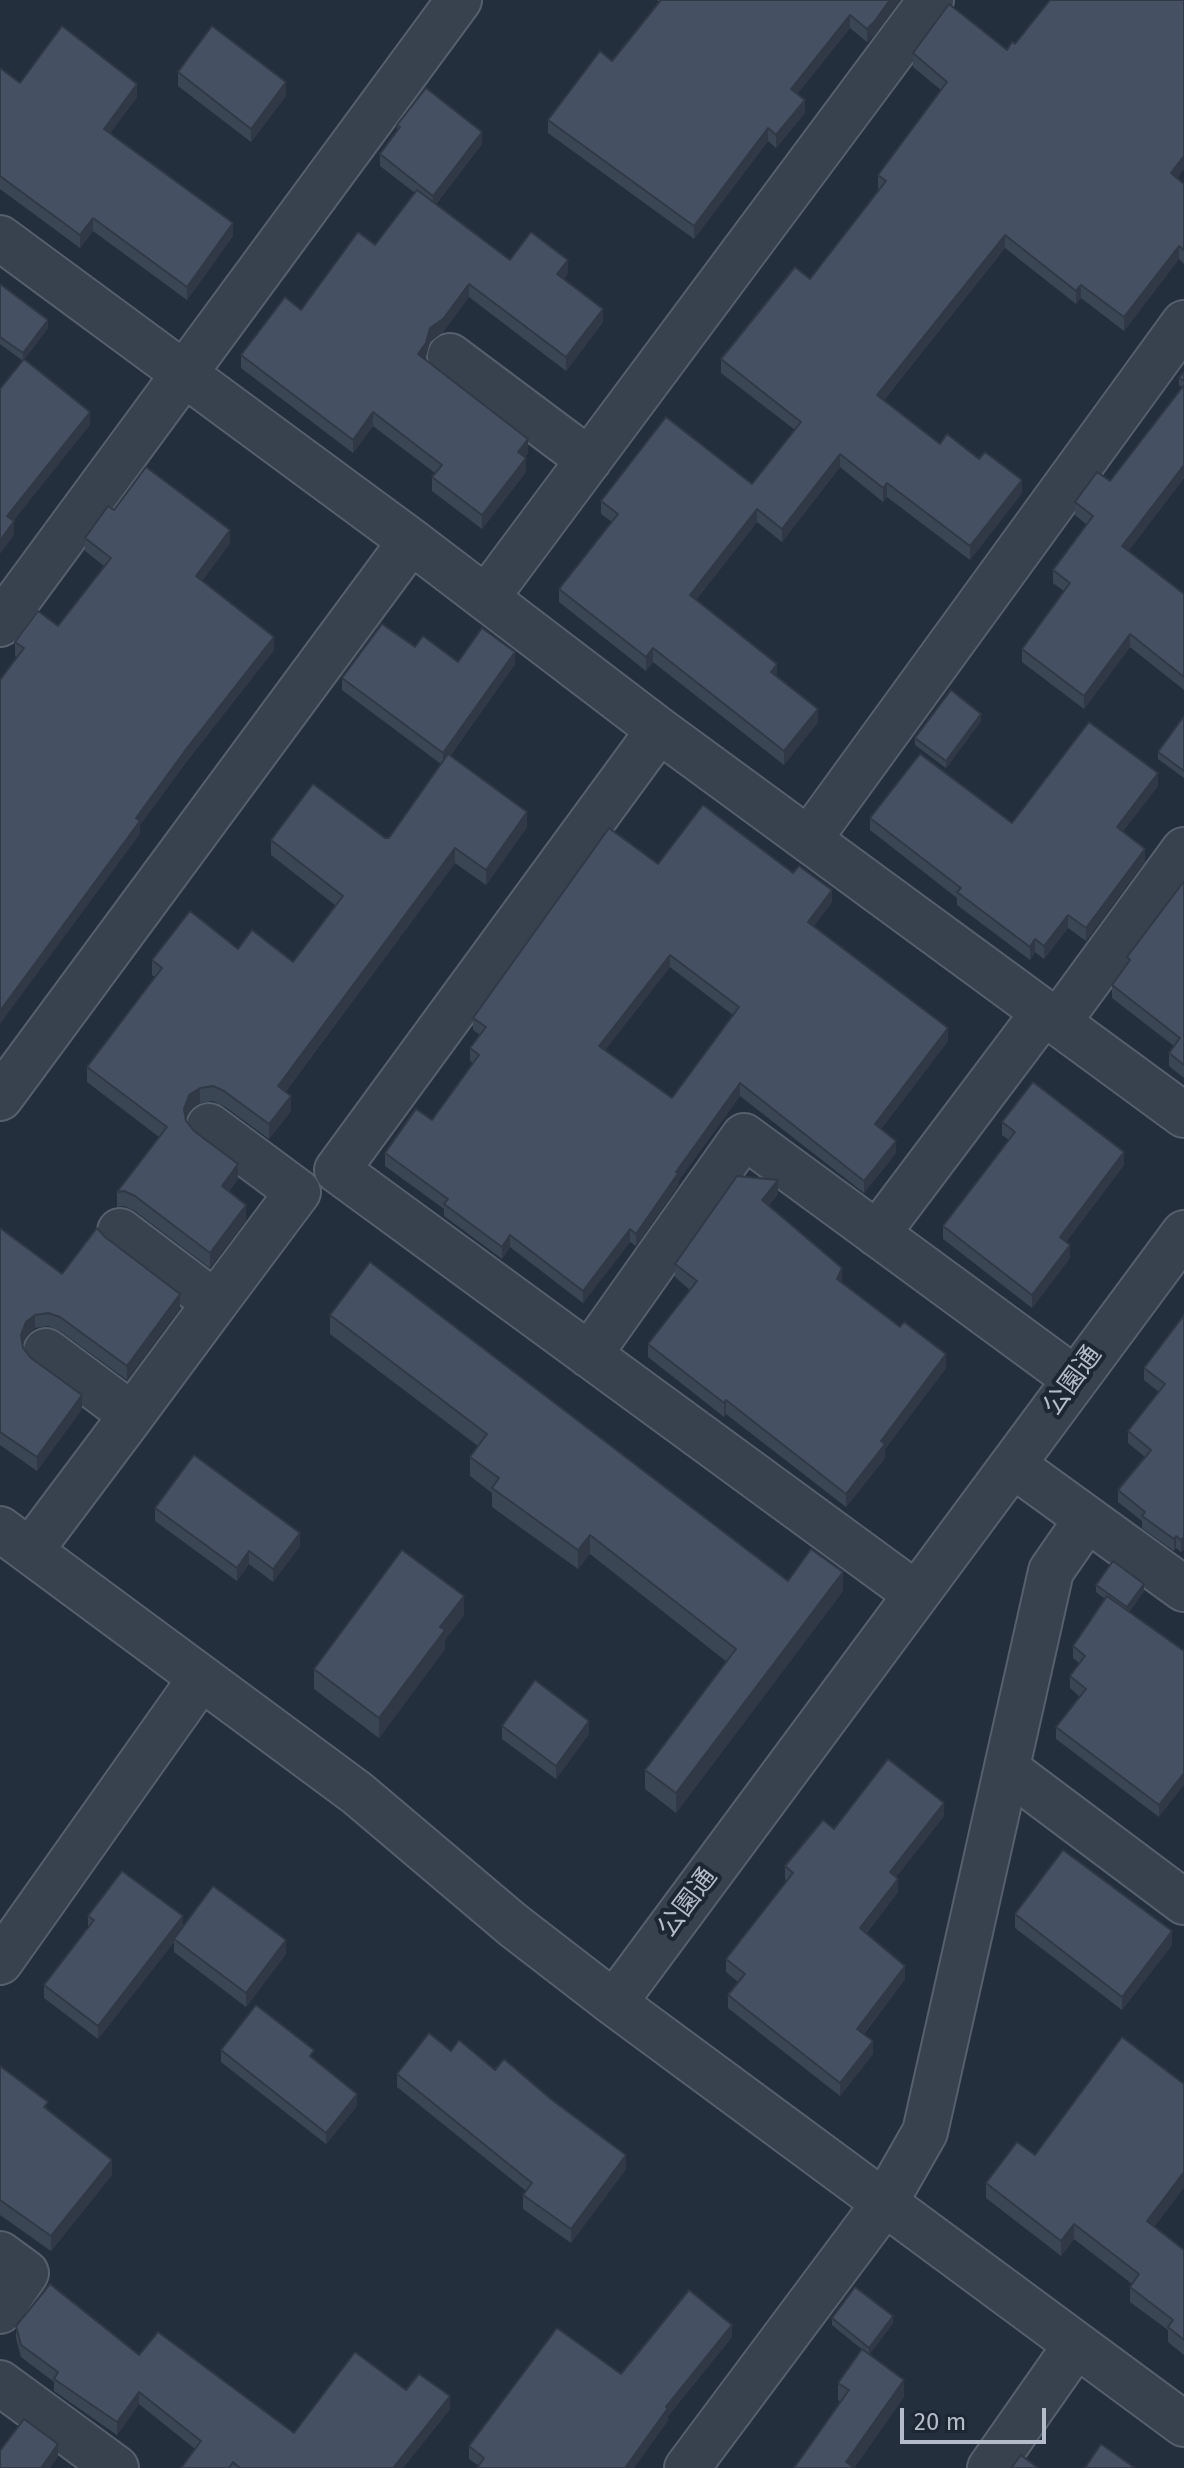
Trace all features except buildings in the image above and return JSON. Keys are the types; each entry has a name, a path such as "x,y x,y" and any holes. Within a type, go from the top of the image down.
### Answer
{"street":[{"path":"0,624 459,0"},
{"path":"486,598 931,0"},
{"path":"0,238 411,541 659,730 1184,1115"},
{"path":"809,839 1184,323"},
{"path":"450,356 589,460"},
{"path":"0,1098 411,541"},
{"path":"659,730 337,1170 916,1594"},
{"path":"877,1234 1184,850"},
{"path":"209,1126 298,1192 132,1415 15,1540 357,1793 513,1925 614,2003 1184,2424"},
{"path":"589,1355 744,1136 1075,1379"},
{"path":"120,1231 215,1303"},
{"name":"公園通","path":"614,2003 1075,1379 1177,1257"},
{"path":"46,1351 132,1415"},
{"path":"1013,1465 1184,1589"},
{"path":"687,2468 884,2204 925,2132 1051,1571 1087,1519"},
{"path":"0,1962 201,1678"},
{"path":"1008,1770 1184,1902"},
{"path":"0,2254 26,2273 0,2311"},
{"path":"990,2468 1076,2345"},
{"path":"0,2383 116,2468"}]}
